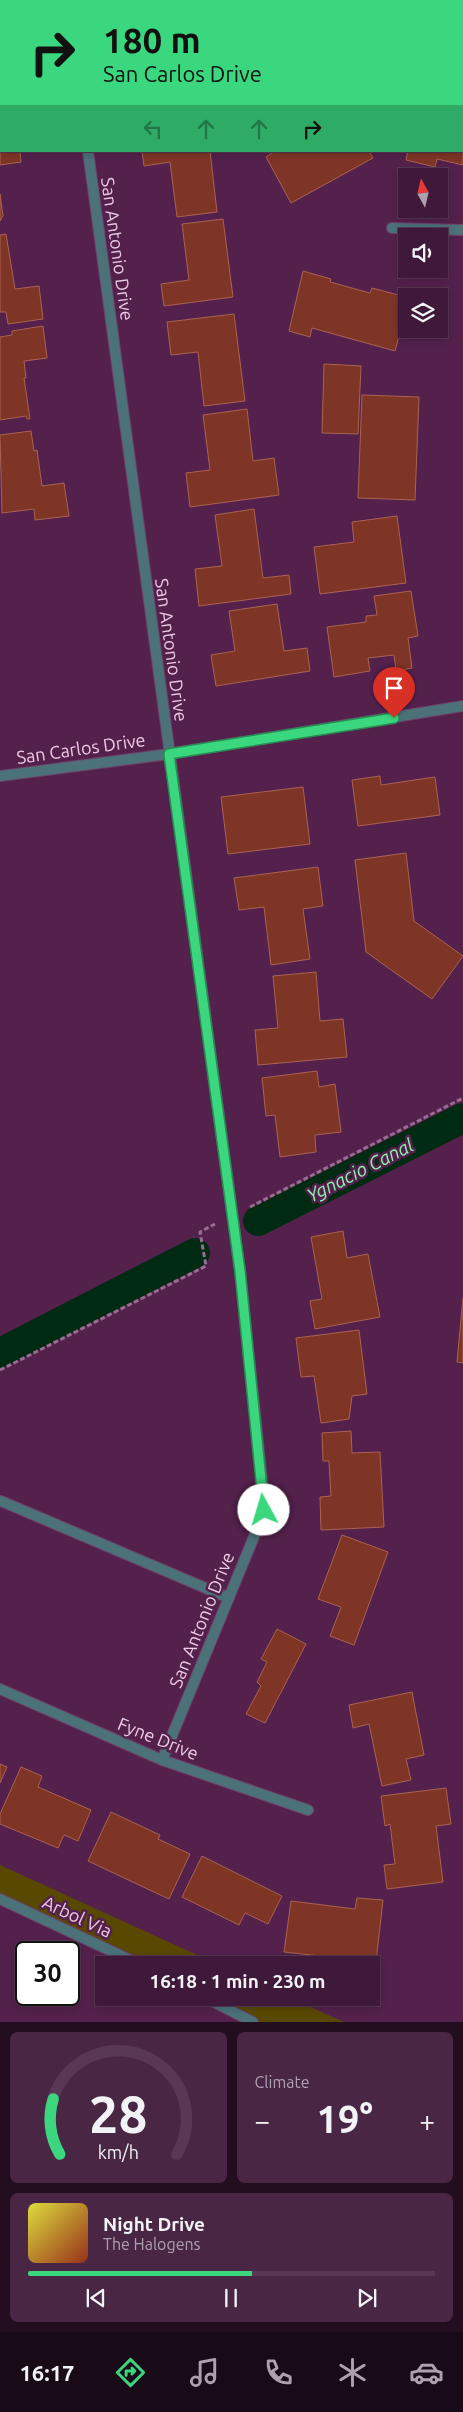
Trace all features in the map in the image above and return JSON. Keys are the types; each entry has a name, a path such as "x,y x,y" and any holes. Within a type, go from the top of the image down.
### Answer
{"street":[{"name":"San Antonio Drive","path":"88,152 240,1271 264,1510 162,1760"},
{"path":"392,228 463,230"},
{"name":"San Carlos Drive","path":"0,776 169,754 463,706"},
{"path":"1,1501 229,1598"},
{"name":"Fyne Drive","path":"0,1689 162,1760 308,1810"},
{"name":"Arbol Via","path":"0,1899 122,1956"},
{"path":"222,2006 253,2022"}],"shaded area":[{"path":"0,1865 199,1956 122,1956 0,1899"},
{"path":"222,2006 308,2006 344,2022 253,2022"}],"building":[{"path":"0,152 20,152 21,162 0,165"},
{"path":"142,152 210,152 217,212 177,217 170,162 144,166"},
{"path":"274,152 370,152 373,158 291,203 266,157"},
{"path":"408,152 463,152 463,165 437,159 435,167 406,160"},
{"path":"0,194 3,216 0,221"},
{"path":"223,219 233,297 164,306 161,284 189,280 182,224"},
{"path":"6,234 15,289 39,286 43,319 8,324 6,312 0,312 0,235"},
{"path":"303,271 331,279 330,282 370,293 372,288 398,295 398,338 395,351 312,328 310,337 289,331"},
{"path":"234,314 245,401 204,406 198,352 171,355 167,322"},
{"path":"43,326 47,358 24,361 26,378 24,378 30,419 27,419 26,416 0,420 0,337 12,335 12,331"},
{"path":"324,364 361,366 358,434 322,433"},
{"path":"362,395 419,397 415,500 358,498"},
{"path":"247,409 253,461 274,458 279,495 190,507 186,473 210,470 203,415"},
{"path":"31,431 34,451 37,450 42,486 64,483 69,516 35,520 34,509 2,513 0,435"},
{"path":"254,509 263,578 289,575 291,594 199,606 195,569 222,566 215,515"},
{"path":"397,516 406,583 320,594 314,547 354,542 352,522"},
{"path":"411,591 418,636 408,638 412,668 396,671 394,655 368,658 370,671 334,677 327,627 366,622 366,616 377,615 374,596"},
{"path":"277,604 284,651 307,648 310,671 216,686 211,655 235,651 229,611"},
{"path":"380,776 381,785 435,777 440,815 358,826 352,780"},
{"path":"303,787 310,844 228,854 221,797"},
{"path":"406,853 414,921 463,956 432,999 366,952 355,860"},
{"path":"318,867 323,906 303,909 310,959 271,965 264,907 239,910 234,878"},
{"path":"316,972 320,1021 343,1019 347,1057 258,1065 255,1030 278,1028 273,976"},
{"path":"317,1071 319,1087 335,1084 341,1132 315,1135 316,1152 280,1157 275,1115 266,1116 262,1078"},
{"path":"343,1231 347,1258 368,1254 380,1317 315,1329 310,1301 322,1299 311,1237"},
{"path":"463,1298 463,1363 457,1362"},
{"path":"359,1330 367,1394 352,1396 349,1419 321,1423 314,1376 301,1377 296,1338"},
{"path":"351,1431 352,1453 380,1452 384,1527 321,1530 320,1497 331,1496 329,1461 323,1461 322,1433"},
{"path":"342,1535 388,1552 354,1645 330,1636 341,1607 318,1599"},
{"path":"277,1629 306,1644 265,1723 246,1714 261,1686 257,1682 267,1662 261,1659"},
{"path":"412,1692 424,1755 406,1759 411,1780 382,1786 369,1724 353,1728 349,1705"},
{"path":"0,1764 7,1767 0,1783"},
{"path":"21,1767 42,1776 38,1787 91,1810 78,1841 64,1835 58,1848 0,1824 0,1814"},
{"path":"446,1788 451,1824 436,1826 443,1882 387,1889 384,1865 395,1864 390,1824 385,1826 381,1796"},
{"path":"111,1812 160,1835 158,1839 190,1854 169,1899 88,1861"},
{"path":"202,1856 282,1896 268,1924 245,1913 239,1925 182,1897"},
{"path":"357,1898 383,1900 377,1956 321,1956 284,1952 291,1901 355,1909"}],"waterway":[{"name":"Ygnacio Canal","path":"258,1221 463,1118"},
{"name":"Ygnacio Canal","path":"0,1353 195,1253"}],"route":[{"path":"264,1510 240,1271 169,754 394,718"}]}
